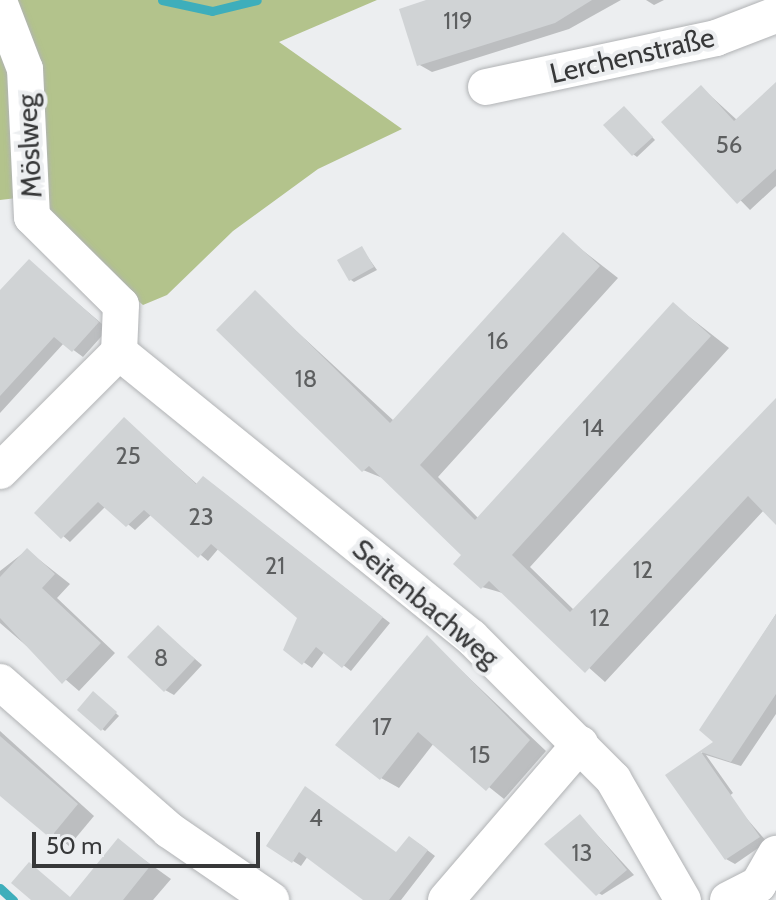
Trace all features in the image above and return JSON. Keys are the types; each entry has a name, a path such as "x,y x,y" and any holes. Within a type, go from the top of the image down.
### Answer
{"street":[{"name":"Möslweg","path":"2,14 25,69 16,218 121,305 119,352"},
{"name":"Lerchenstraße","path":"486,87 716,38 776,15"},
{"path":"0,471 119,352"},
{"name":"Seitenbachweg","path":"119,352 471,637 613,779 683,900"},
{"path":"0,682 169,830 271,900"},
{"path":"446,900 580,744"},
{"path":"728,900 758,885 776,854"}],"green space":[{"path":"0,0 377,0 279,42 402,129 318,169 233,231 167,295 143,305 17,198 0,200"}],"building":[{"path":"426,0 592,0 555,23 417,66 399,9"},
{"path":"776,82 776,169 737,204 661,122 701,85 734,121"},
{"path":"624,106 653,137 632,156 603,125"},
{"path":"563,232 600,266 420,465 475,520 673,302 711,336 512,555 570,612 776,398 776,525 748,496 585,673 489,581 481,589 453,564 461,555 369,466 362,472 216,330 255,290 390,423"},
{"path":"362,246 374,267 349,281 337,260"},
{"path":"29,259 99,322 72,352 54,337 0,396 0,290"},
{"path":"124,417 196,484 203,476 383,617 342,668 316,647 302,665 283,650 297,618 211,544 198,558 144,510 126,527 98,502 61,539 34,513"},
{"path":"27,548 55,574 42,588 101,643 62,684 0,618 0,577"},
{"path":"776,614 776,694 731,762 701,752 760,837 725,860 665,775 713,742 699,730"},
{"path":"158,625 195,659 164,692 127,657"},
{"path":"427,635 530,740 486,791 418,732 380,780 335,745"},
{"path":"93,691 117,712 101,731 77,710"},
{"path":"0,736 78,804 50,838 0,796"},
{"path":"305,786 396,852 409,836 428,850 389,900 363,900 299,852 292,863 266,846"},
{"path":"580,814 627,870 596,896 544,844"},
{"path":"118,838 151,865 123,900 31,900 11,883 29,862 70,897"}],"waterway":[{"path":"162,0 212,11 257,0"},
{"path":"0,888 13,900"}]}
